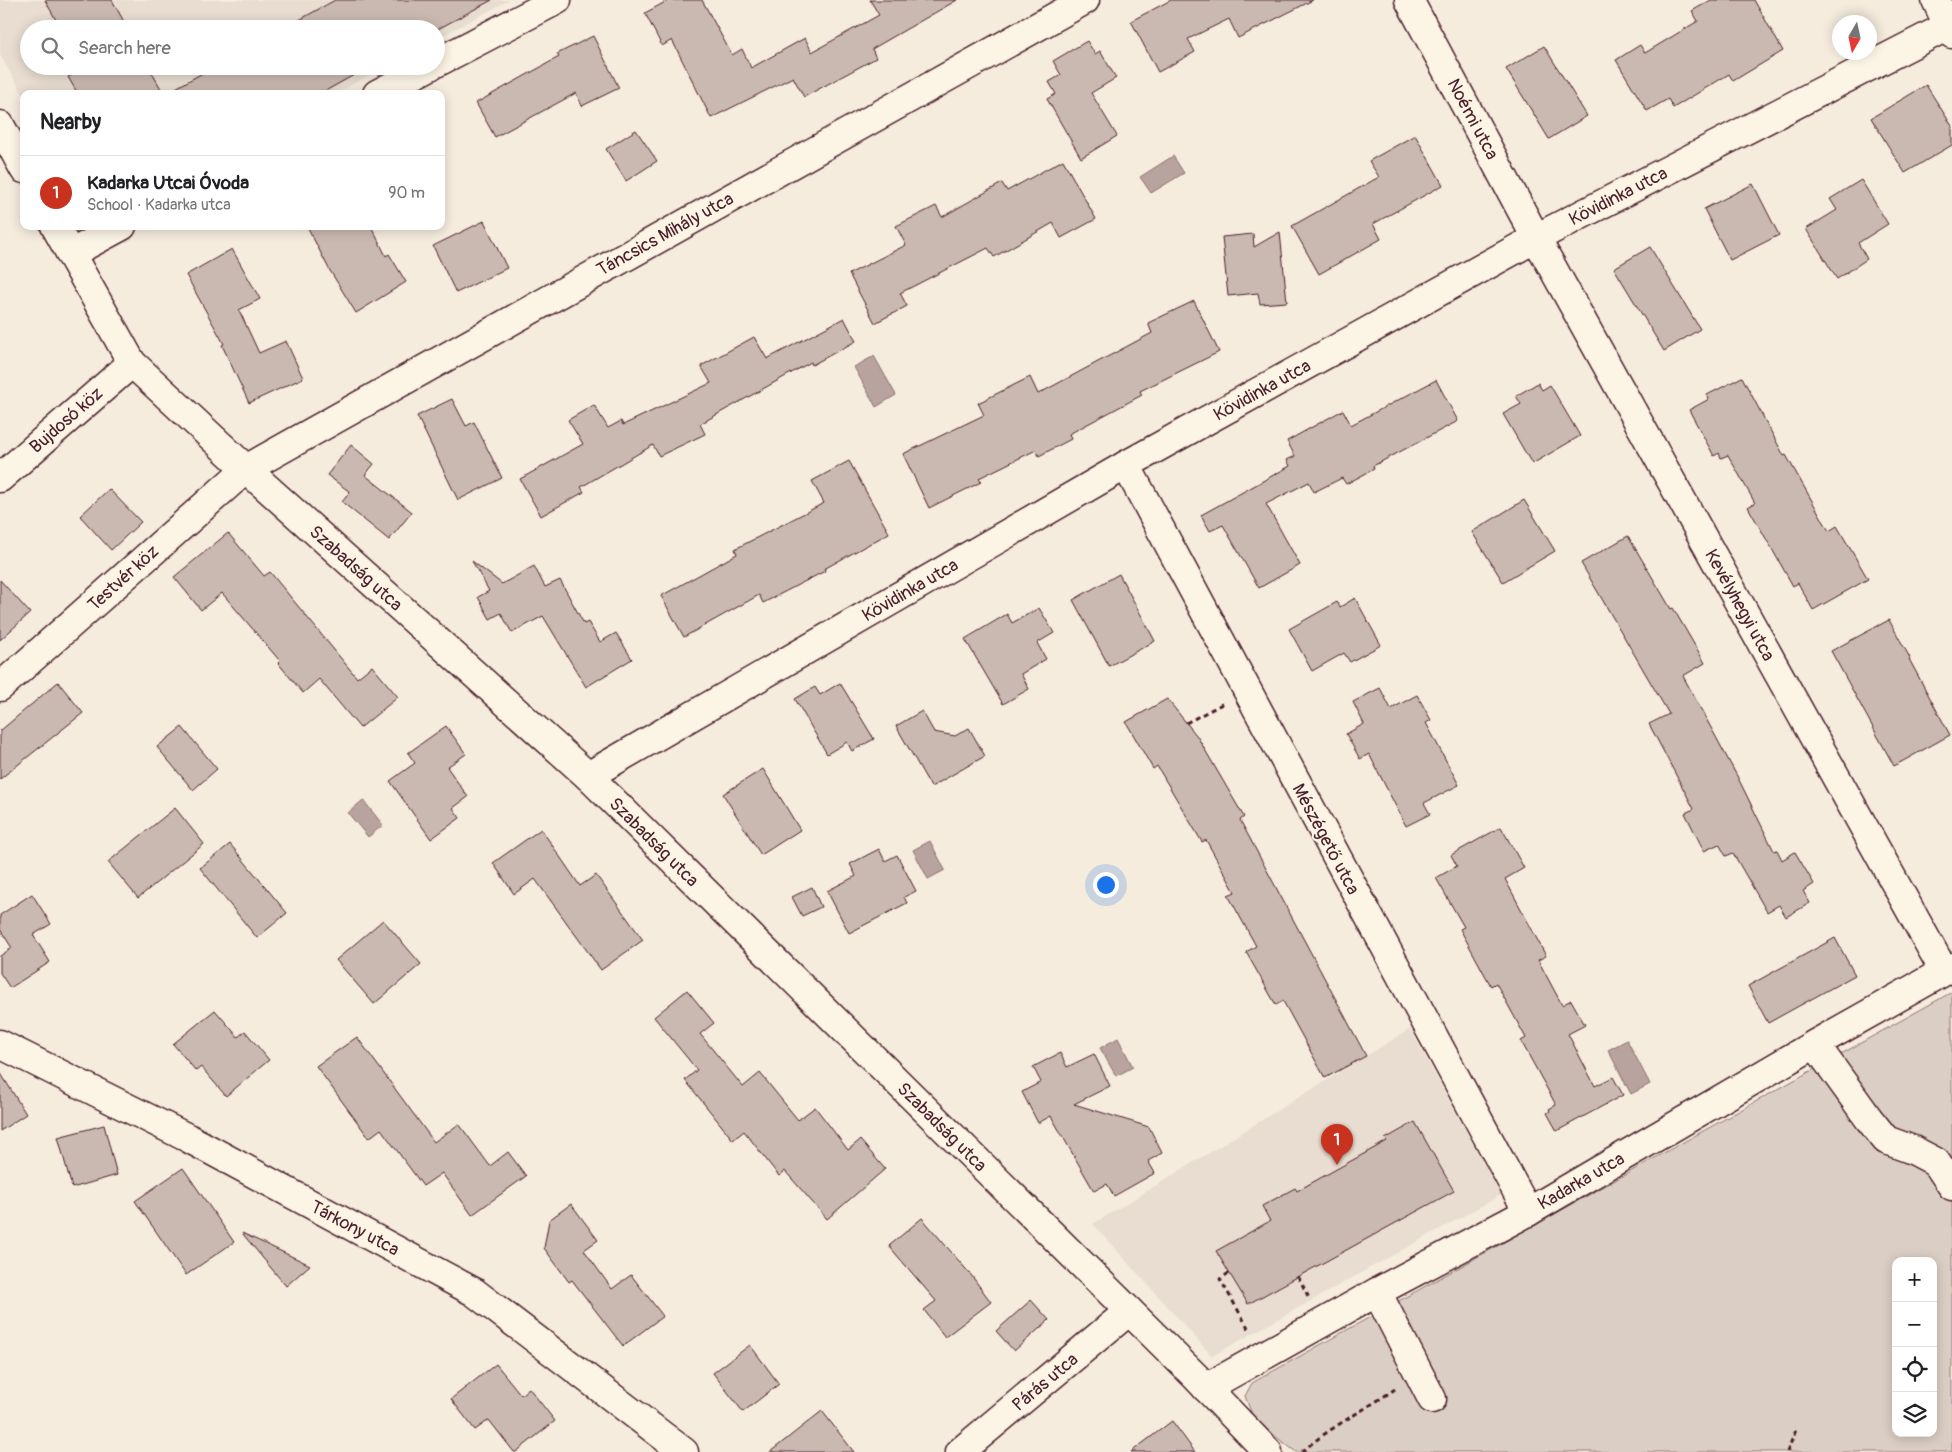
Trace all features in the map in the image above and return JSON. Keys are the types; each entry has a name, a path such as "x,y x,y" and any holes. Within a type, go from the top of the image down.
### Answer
{"street":[{"path":"445,58 557,0"},
{"name":"Táncsics Mihály utca","path":"246,469 1085,0"},
{"name":"Noémi utca","path":"1409,0 1536,238"},
{"path":"1936,0 1950,30"},
{"name":"Kövidinka utca","path":"588,776 1126,465 1536,238 1950,30"},
{"path":"385,90 413,75"},
{"path":"0,125 20,162"},
{"name":"Szabadság utca","path":"57,230 132,363 246,469 588,776 1129,1311 1268,1452"},
{"path":"70,254 115,230"},
{"name":"Kevélyhegyi utca","path":"1536,238 1948,969"},
{"name":"Bujdosó köz","path":"0,478 132,363"},
{"name":"Mészégető utca","path":"1126,465 1528,1212"},
{"name":"Testvér köz","path":"0,688 246,469"},
{"name":"Kadarka utca","path":"1206,1388 1377,1292 1528,1212 1815,1044 1948,969"},
{"name":"Tárkony utca","path":"0,1044 188,1138 474,1292 684,1452"},
{"path":"1815,1044 1868,1119 1886,1140 1913,1150 1936,1162 1952,1186"},
{"path":"1377,1292 1432,1399"},
{"name":"Párás utca","path":"960,1452 1129,1311"}],"path":[{"path":"1186,723 1246,691"},
{"path":"1229,1273 1220,1279 1252,1333"},
{"path":"1298,1276 1310,1301"},
{"path":"1304,1452 1303,1450 1316,1439 1367,1408 1401,1384"},
{"path":"1787,1452 1796,1430"}],"shaded area":[{"path":"0,0 509,0 445,34 445,20 20,20 20,75 370,75 342,90 20,90 0,55"},
{"path":"1173,156 1184,173 1151,193 1140,177"},
{"path":"874,356 896,395 876,407 854,367"},
{"path":"363,800 383,825 368,837 348,813"},
{"path":"930,841 945,870 928,879 913,850"},
{"path":"1952,992 1952,1452 1296,1452 1254,1420 1245,1396 1252,1383"},
{"path":"1410,1029 1501,1195 1212,1356 1093,1224"},
{"path":"1118,1038 1133,1067 1116,1076 1100,1048"},
{"path":"1627,1040 1650,1084 1631,1094 1608,1050"}],"building":[{"path":"45,0 112,0 123,20 56,20"},
{"path":"335,0 492,0 445,25 445,20 299,20"},
{"path":"669,0 702,0 732,55 742,49 751,68 805,38 812,52 879,15 870,0 957,0 872,49 876,58 804,97 793,77 711,118 672,40 662,46 645,13"},
{"path":"1171,0 1313,0 1238,38 1229,19 1188,39 1195,52 1158,72 1131,21"},
{"path":"1711,0 1754,0 1783,51 1733,81 1729,74 1673,108 1668,99 1647,111 1616,60 1640,45 1645,53 1698,21 1692,11"},
{"path":"593,36 619,88 582,106 576,93 495,137 476,103 559,57 557,54"},
{"path":"1087,41 1095,54 1100,51 1116,78 1091,93 1117,136 1081,158 1047,99 1056,94 1049,82 1061,75 1053,61"},
{"path":"1544,46 1587,116 1549,139 1506,69"},
{"path":"72,75 153,75 162,90 76,90 68,77"},
{"path":"199,75 354,75 327,90 172,90"},
{"path":"1926,85 1952,126 1952,145 1905,173 1871,118"},
{"path":"636,130 657,161 626,181 606,149"},
{"path":"1415,135 1443,185 1373,224 1381,239 1319,274 1292,226 1379,177 1369,161"},
{"path":"1063,160 1096,219 1061,238 1053,223 994,257 988,248 900,293 907,306 875,323 849,274 906,245 896,226 936,206 942,217 1002,183 1007,191"},
{"path":"1861,180 1888,224 1858,243 1867,259 1837,279 1806,229 1837,210 1830,199"},
{"path":"1753,184 1779,235 1730,260 1704,209"},
{"path":"484,221 507,268 456,293 433,246"},
{"path":"309,230 373,230 386,256 389,254 406,282 356,313 329,269"},
{"path":"1280,232 1287,302 1260,304 1258,293 1228,296 1222,237 1253,234 1254,247"},
{"path":"1650,247 1700,329 1664,351 1614,268"},
{"path":"232,249 260,299 239,310 259,353 286,341 303,378 249,403 222,345 224,344 186,275"},
{"path":"1194,301 1219,352 1140,391 1142,395 1069,434 1071,439 1039,456 1036,450 979,478 981,482 929,508 903,454 984,415 978,403 1030,377 1038,394 1152,333 1148,323"},
{"path":"844,318 856,341 812,365 811,362 700,424 705,434 659,456 653,445 581,487 584,492 541,516 520,479 583,444 568,420 594,405 608,428 621,421 623,425 711,383 701,366 754,337 767,359"},
{"path":"1742,377 1784,456 1786,455 1829,531 1837,526 1868,579 1813,610 1798,583 1793,586 1748,507 1755,503 1728,455 1721,458 1719,453 1714,456 1689,410 1709,399 1707,395"},
{"path":"1436,380 1458,421 1373,466 1374,469 1346,484 1342,478 1314,492 1309,482 1266,504 1300,565 1259,588 1223,525 1210,531 1201,515 1290,466 1287,460 1295,456 1287,441 1343,410 1351,425"},
{"path":"1538,383 1542,390 1550,385 1580,436 1532,464 1503,414 1521,404 1516,396"},
{"path":"452,399 466,426 474,422 502,478 458,500 417,416"},
{"path":"351,445 374,464 365,475 412,512 389,540 342,502 350,492 327,475"},
{"path":"849,461 889,533 824,569 825,571 763,603 759,595 684,637 661,596 737,554 735,549 824,503 812,481"},
{"path":"109,489 141,522 111,550 80,516"},
{"path":"1524,500 1555,551 1503,582 1472,532"},
{"path":"228,533 264,576 270,572 357,678 372,666 398,697 360,728 319,679 303,693 278,663 280,661 222,593 201,610 174,577"},
{"path":"1628,536 1705,663 1683,676 1737,776 1774,851 1777,850 1782,860 1795,852 1814,884 1803,891 1810,903 1786,917 1779,905 1767,912 1733,853 1726,856 1719,844 1704,851 1685,813 1694,809 1649,724 1669,714 1581,563"},
{"path":"472,561 502,584 534,566 545,587 560,580 584,624 588,622 600,642 616,633 632,659 586,687 543,616 512,633 501,613 490,619 478,597 489,591"},
{"path":"1119,574 1155,641 1109,666 1073,600"},
{"path":"0,580 30,613 0,640"},
{"path":"1355,598 1381,645 1350,662 1344,653 1312,671 1289,629 1337,602 1340,607"},
{"path":"1039,608 1054,633 1037,643 1046,659 1021,674 1029,689 1003,704 965,639 1007,614 1012,623"},
{"path":"1889,620 1950,735 1894,766 1831,651"},
{"path":"58,682 83,713 0,779 0,731"},
{"path":"840,683 874,739 852,751 847,742 827,754 795,699 815,687 820,695"},
{"path":"1380,688 1391,709 1417,695 1431,720 1426,723 1459,785 1424,803 1430,814 1406,826 1369,754 1360,759 1346,734 1364,724 1353,702"},
{"path":"1167,699 1197,736 1244,817 1240,820 1366,1056 1325,1078 1283,1001 1276,1005 1246,952 1256,946 1228,895 1235,892 1206,840 1202,842 1157,766 1153,769 1126,722"},
{"path":"922,711 934,732 955,736 969,728 985,756 931,787 896,726"},
{"path":"446,726 466,754 447,767 468,797 453,808 460,818 431,839 390,781 415,763 408,753"},
{"path":"182,727 217,769 193,790 157,747"},
{"path":"763,769 800,830 761,855 723,794"},
{"path":"175,808 204,844 138,898 108,862"},
{"path":"1501,827 1524,868 1505,879 1546,956 1538,960 1562,1005 1571,1000 1585,1025 1568,1034 1595,1086 1613,1077 1623,1095 1557,1131 1547,1113 1550,1111 1549,1109 1556,1105 1521,1041 1526,1038 1496,983 1491,986 1460,929 1464,927 1436,878 1457,866 1451,855"},
{"path":"541,829 580,886 596,875 643,940 601,970 535,879 514,894 493,863"},
{"path":"230,844 287,913 257,938 200,868"},
{"path":"879,849 885,861 897,855 916,891 904,897 907,903 849,933 827,891 856,876 850,864"},
{"path":"812,887 821,907 802,916 792,897"},
{"path":"32,894 51,924 33,935 50,962 10,988 0,973 0,956 12,948 0,929 0,915"},
{"path":"383,920 421,964 374,1004 336,960"},
{"path":"1835,938 1855,975 1768,1023 1748,986"},
{"path":"687,990 714,1023 700,1034 743,1087 760,1073 798,1120 815,1107 848,1150 860,1140 885,1169 827,1219 785,1171 779,1176 744,1131 733,1140 685,1080 697,1070 654,1017"},
{"path":"215,1010 238,1037 245,1031 269,1060 226,1096 201,1067 196,1071 173,1044"},
{"path":"357,1037 434,1142 459,1124 490,1166 508,1152 526,1176 472,1215 442,1173 423,1186 381,1129 369,1138 316,1066"},
{"path":"1060,1053 1067,1067 1094,1054 1110,1086 1074,1104 1149,1127 1162,1153 1148,1161 1155,1173 1114,1196 1107,1184 1094,1191 1051,1116 1038,1123 1022,1092 1041,1082 1033,1067"},
{"path":"0,1072 26,1114 0,1131"},
{"path":"1415,1122 1454,1191 1248,1304 1216,1251 1270,1221 1262,1206 1295,1188 1297,1191 1387,1141 1385,1139"},
{"path":"104,1125 117,1175 72,1188 58,1137"},
{"path":"183,1168 234,1242 186,1275 135,1201"},
{"path":"571,1204 598,1240 584,1250 612,1289 631,1275 663,1316 623,1346 572,1280 569,1282 544,1248 549,1220"},
{"path":"922,1218 971,1275 991,1302 945,1337 924,1310 936,1301 889,1246"},
{"path":"242,1233 310,1265 286,1286"},
{"path":"1031,1300 1049,1320 1014,1351 996,1331"},
{"path":"750,1345 779,1384 743,1412 713,1373"},
{"path":"496,1364 521,1395 529,1388 555,1421 516,1452 514,1452 489,1420 475,1430 451,1399"},
{"path":"822,1411 854,1452 770,1452"},
{"path":"1172,1421 1195,1452 1131,1452"}],"place":[{"name":"Kadarka Utcai Óvoda","path":"1337,1165"}]}
